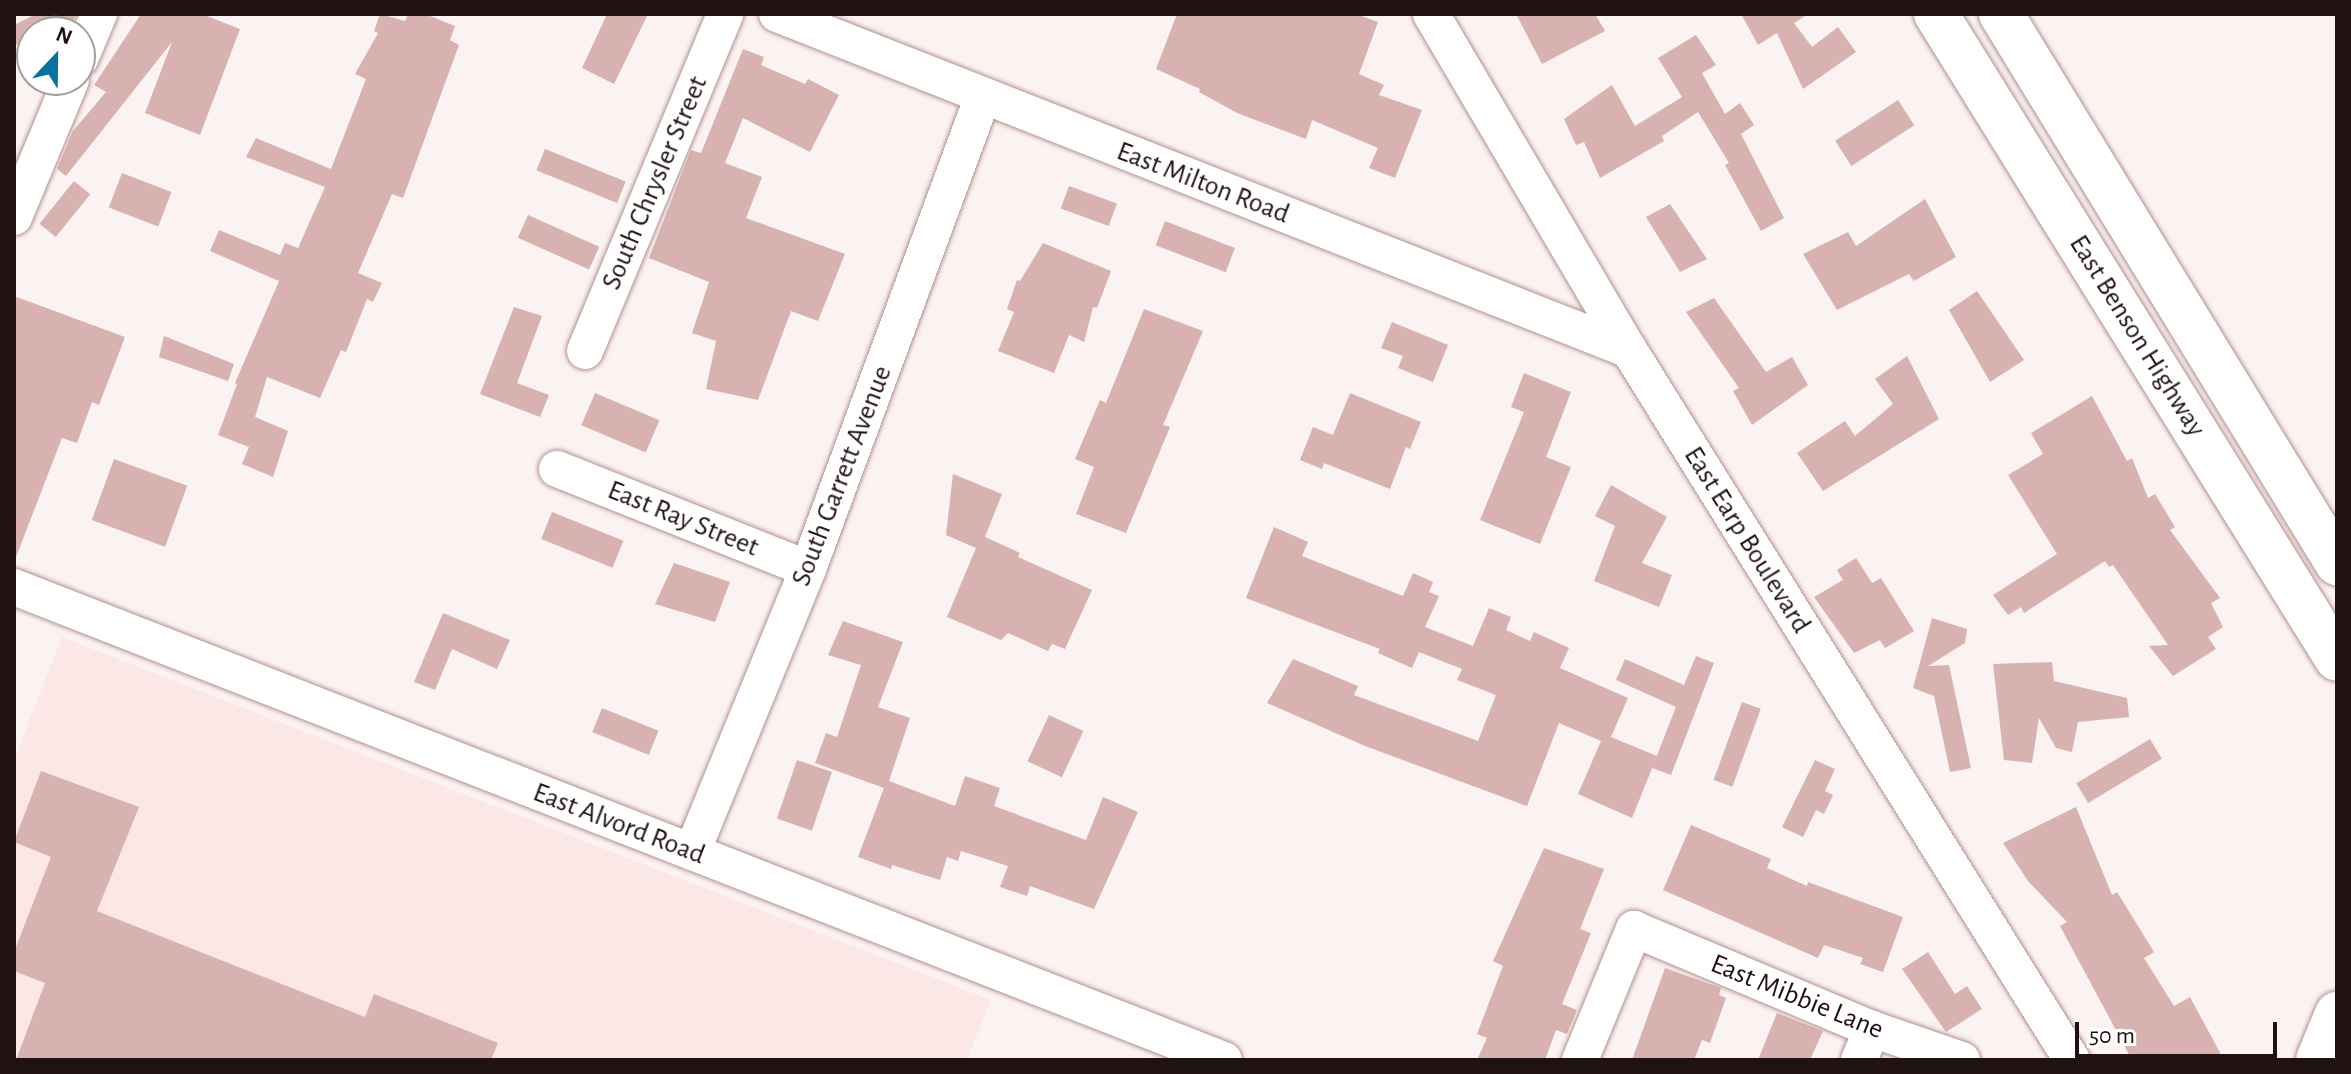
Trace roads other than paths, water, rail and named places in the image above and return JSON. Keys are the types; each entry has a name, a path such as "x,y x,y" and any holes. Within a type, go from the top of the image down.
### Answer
{"main road":[{"name":"East Benson Highway","path":"1936,14 2337,659"},
{"name":"East Benson Highway","path":"2001,14 2337,563"},
{"path":"2023,153 2057,186 2083,181 2081,144"},
{"path":"2318,1060 2337,1014"}],"street":[{"name":"South Chrysler Street","path":"585,351 725,14"},
{"name":"East Milton Road","path":"777,14 1629,350"},
{"name":"East Earp Boulevard","path":"1431,14 1629,350 2072,1060"},
{"path":"14,217 64,96"},
{"name":"South Garrett Avenue","path":"692,852 808,569 983,96"},
{"name":"East Ray Street","path":"557,469 808,569"},
{"name":"East Alvord Road","path":"14,587 1224,1060"},
{"name":"East Mibbie Lane","path":"1580,1060 1634,929 1865,1044 1962,1060"}]}
